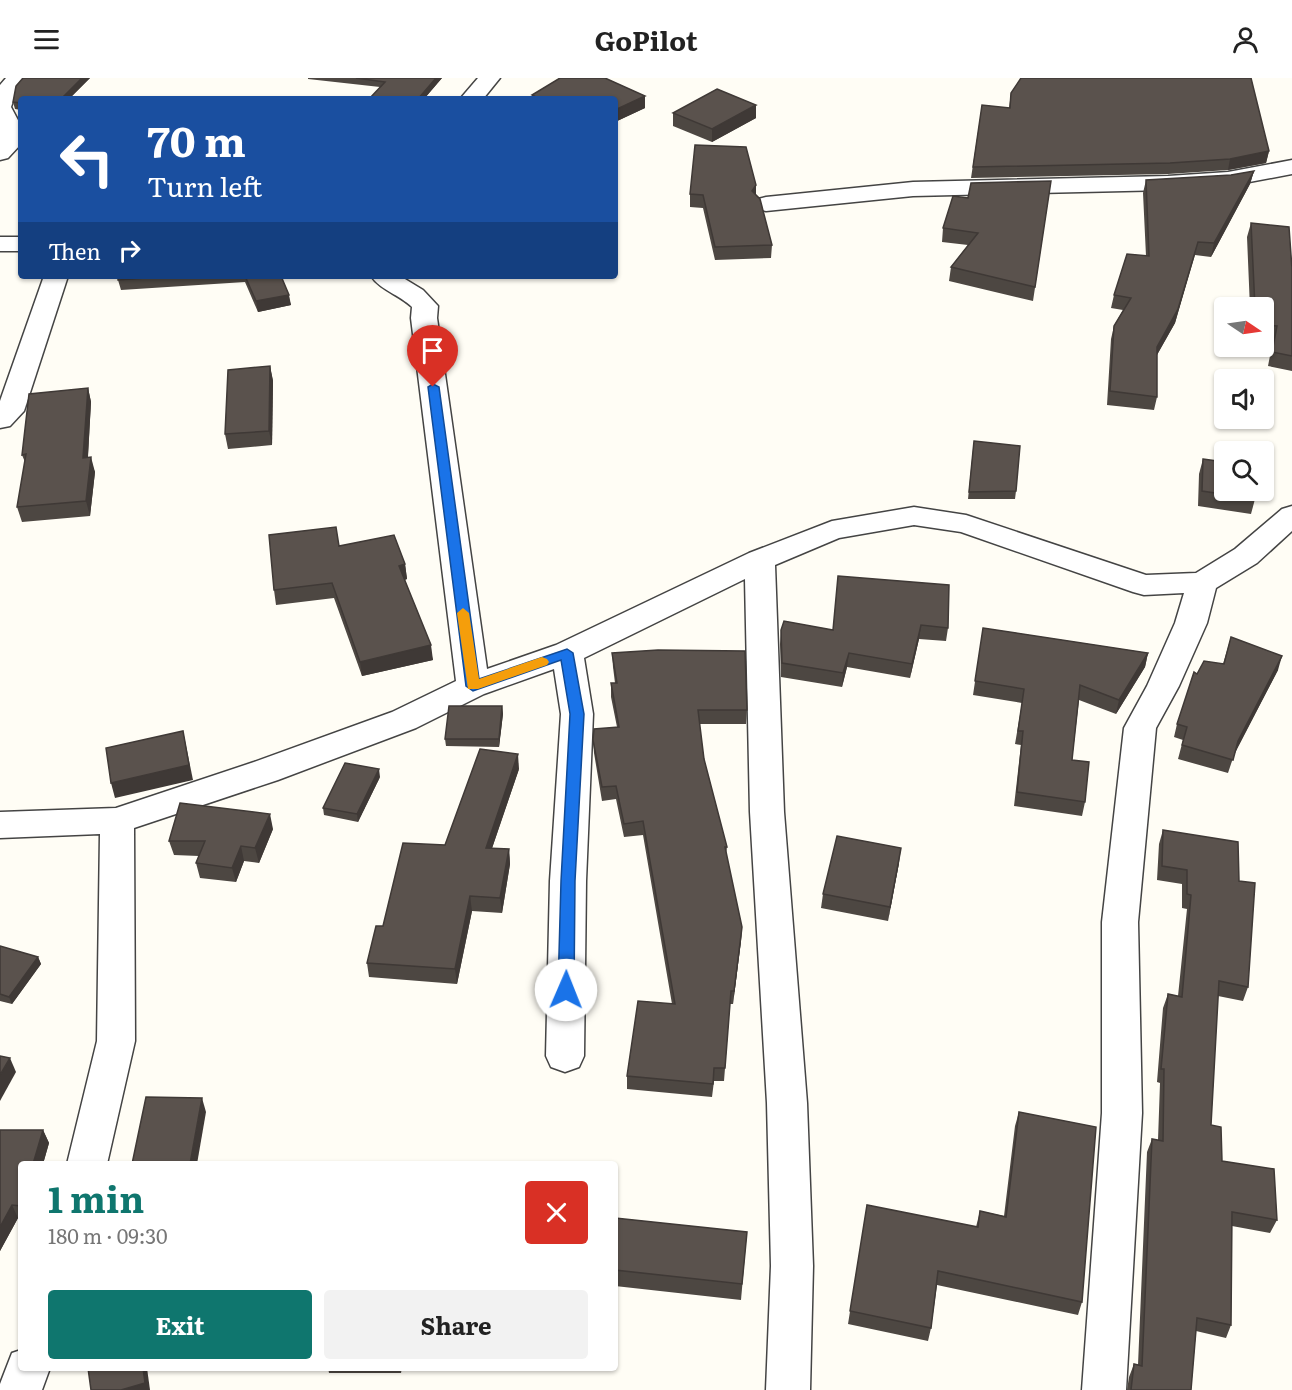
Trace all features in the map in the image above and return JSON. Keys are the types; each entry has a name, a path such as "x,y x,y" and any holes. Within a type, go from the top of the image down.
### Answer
{"street":[{"path":"12,146 9,124 0,106 6,91 17,78"},
{"path":"474,96 484,87 489,78"},
{"path":"766,204 913,189 1168,183 1228,179 1292,167"},
{"path":"0,244 18,244"},
{"path":"0,420 10,411 55,279"},
{"path":"388,279 414,295 425,306 424,318 473,686"},
{"path":"0,825 117,821 266,771 404,720 473,686 567,653 760,560 832,530 914,516 966,524 1144,585 1202,583 1246,556 1292,515"},
{"path":"760,560 767,812 787,1103 792,1266 788,1390"},
{"path":"1104,1390 1122,1113 1120,922 1140,728 1163,686 1191,623 1202,583"},
{"path":"565,1056 568,881 577,714 567,653"},
{"path":"88,1161 116,1041 117,821"},
{"path":"20,1390 27,1371"}],"building":[{"path":"23,78 82,78 64,96 18,96 18,103 13,102 16,86"},
{"path":"356,78 436,78 421,96 372,96 385,82"},
{"path":"560,78 605,78 645,96 618,109 618,96 532,95"},
{"path":"1021,78 1251,78 1269,151 1230,159 1170,163 973,167 982,105 1010,108 1011,93"},
{"path":"717,89 756,105 712,129 673,113"},
{"path":"695,145 746,147 756,185 752,191 760,199 772,245 715,247 703,195 690,194"},
{"path":"1254,171 1214,243 1198,242 1178,309 1157,347 1157,397 1110,391 1114,326 1131,298 1114,295 1127,254 1149,256 1146,180 1231,175"},
{"path":"1051,181 1035,287 951,267 978,233 943,228 953,196 968,198 971,183"},
{"path":"1251,223 1289,227 1292,269 1292,356 1274,352 1277,326 1274,326 1274,297 1254,297"},
{"path":"246,279 282,279 289,295 256,301"},
{"path":"270,366 269,431 225,434 228,370"},
{"path":"88,388 83,458 91,457 86,501 17,507 26,454 22,455 29,394"},
{"path":"974,441 1020,446 1016,491 969,492"},
{"path":"1203,459 1214,461 1214,493 1202,491"},
{"path":"336,527 339,546 394,535 405,564 399,566 431,645 360,662 332,583 274,590 269,535"},
{"path":"838,576 949,585 948,628 921,625 912,664 849,653 843,673 782,663 781,630 784,621 833,630"},
{"path":"983,628 1148,653 1119,700 1080,685 1072,760 1089,762 1085,802 1017,792 1023,731 1018,731 1024,689 975,681"},
{"path":"1231,637 1282,656 1238,741 1233,760 1182,745 1187,727 1177,724 1194,672 1197,674 1204,661 1224,664"},
{"path":"658,650 745,651 747,710 698,710 704,759 727,847 725,847 742,927 734,991 731,991 725,1068 714,1068 713,1084 627,1076 638,1001 675,1004 643,821 624,824 616,786 602,787 593,740 594,729 619,727 611,683 617,683 612,653"},
{"path":"449,706 502,706 499,739 445,739"},
{"path":"183,731 189,765 111,783 106,748"},
{"path":"480,749 518,754 486,848 509,849 500,898 470,896 455,969 367,963 376,926 383,926 403,843 445,845"},
{"path":"345,763 379,769 357,814 323,808"},
{"path":"180,803 270,814 255,848 241,846 232,868 196,863 205,841 169,841"},
{"path":"1163,830 1238,842 1239,881 1255,883 1248,987 1219,981 1211,1125 1221,1127 1222,1161 1274,1169 1277,1220 1232,1212 1231,1325 1197,1318 1191,1390 1131,1390 1134,1364 1142,1366 1152,1139 1163,1141 1164,1069 1161,1069 1168,994 1182,997 1191,895 1187,894 1187,870 1162,866"},
{"path":"837,836 901,848 890,907 823,894"},
{"path":"0,946 38,957 9,997 0,994"},
{"path":"0,1056 10,1058 0,1075"},
{"path":"146,1097 202,1098 191,1161 133,1161"},
{"path":"1019,1112 1096,1127 1082,1302 938,1271 931,1328 850,1311 867,1205 978,1227 980,1211 1006,1217"},
{"path":"0,1130 43,1130 34,1161 18,1161 18,1206 12,1205 0,1227"},
{"path":"618,1218 747,1232 742,1284 618,1270"},
{"path":"88,1371 143,1371 145,1383 121,1390 91,1390"}],"slow traffic":[{"path":"463,613 473,686 542,662"}],"route":[{"path":"433,387 473,686 567,653 577,714 568,881 566,990"}]}
